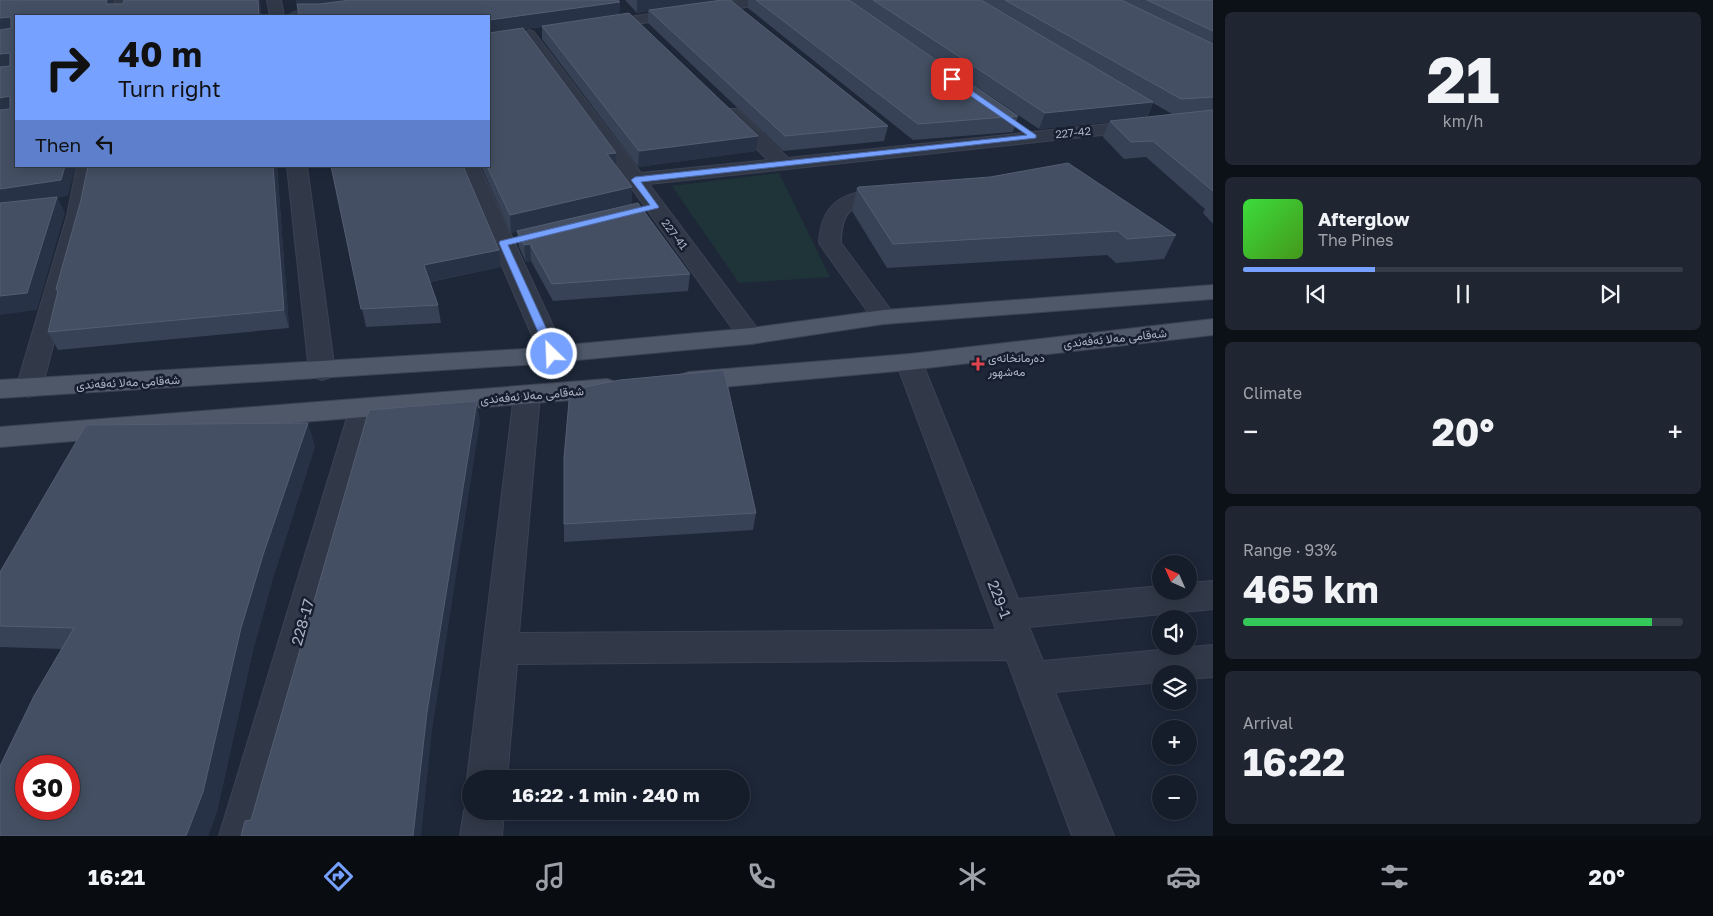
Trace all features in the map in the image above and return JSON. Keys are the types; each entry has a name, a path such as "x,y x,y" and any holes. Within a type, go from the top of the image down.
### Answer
{"main road":[{"name":"شەقامی مەلا ئەفەندی","path":"0,390 322,371 552,354 750,336 884,318 1174,297 1213,292"},
{"path":"1174,297 1206,328"},
{"name":"شەقامی مەلا ئەفەندی","path":"664,383 909,362 1206,328"},
{"name":"شەقامی مەلا ئەفەندی","path":"0,437 84,443 364,408 635,386"}],"street":[{"path":"120,15 122,0"},
{"path":"274,0 276,15"},
{"path":"301,15 410,0"},
{"path":"586,27 765,0"},
{"path":"731,5 747,18"},
{"path":"622,7 648,34"},
{"name":"227-41","path":"530,35 635,180 645,209 750,336"},
{"path":"719,102 783,164"},
{"path":"1144,107 1170,122"},
{"name":"227-42","path":"635,180 1213,118"},
{"path":"1017,125 1034,136"},
{"path":"894,137 910,150"},
{"path":"29,388 71,204 87,167"},
{"path":"296,167 322,371"},
{"path":"469,167 513,241 552,354"},
{"path":"884,318 830,243 829,229 838,209 851,200 868,196 908,192"},
{"name":"229-1","path":"909,362 1030,678 1093,836"},
{"path":"489,770 527,395"},
{"name":"228-17","path":"240,836 364,408"},
{"path":"501,649 1012,630 1213,595"},
{"path":"1030,678 1213,661"},
{"path":"482,836 483,820"}],"green space":[{"path":"779,173 830,277 739,283 672,186"}],"building":[{"path":"0,0 107,0 106,4 123,4 124,0 258,0 259,15 15,15 15,167 65,167 61,180 0,189 0,110 10,109 10,96 0,98 0,67 10,66 10,53 0,54 0,30 11,28 11,17 0,18"},
{"path":"350,0 618,0 620,2 490,20 490,15 299,15 297,4 320,4"},
{"path":"730,0 888,126 785,136 649,10"},
{"path":"756,0 849,0 1018,116 918,124"},
{"path":"873,0 981,0 1153,102 1045,113"},
{"path":"1005,0 1121,0 1213,44 1213,97 1181,99"},
{"path":"1147,0 1213,0 1213,31"},
{"path":"629,13 758,136 639,151 542,26"},
{"path":"523,28 616,153 607,154 632,187 510,215 487,167 490,167 490,33"},
{"path":"1213,110 1213,191 1153,141 1131,142 1110,121"},
{"path":"1068,163 1176,235 1127,239 1118,231 893,244 857,188 990,177"},
{"path":"88,167 273,167 284,310 48,332 58,291 56,289 81,200"},
{"path":"331,167 463,167 499,250 424,265 438,305 361,309"},
{"path":"57,197 27,293 0,296 0,203"},
{"path":"638,203 690,274 552,284 530,244 524,245 517,231"},
{"path":"724,370 756,513 564,524 564,458 570,390 620,380"},
{"path":"477,401 427,712 413,836 241,836 245,821 251,820 369,410"},
{"path":"308,423 263,555 241,628 203,792 186,836 0,836 0,766 34,696 74,628 0,626 0,572 86,425"}],"place":[{"name":"دەرمانخانەی مەشهور","path":"978,364"}],"route":[{"path":"552,354 503,243 655,207 635,180 1034,136 952,79"}]}
